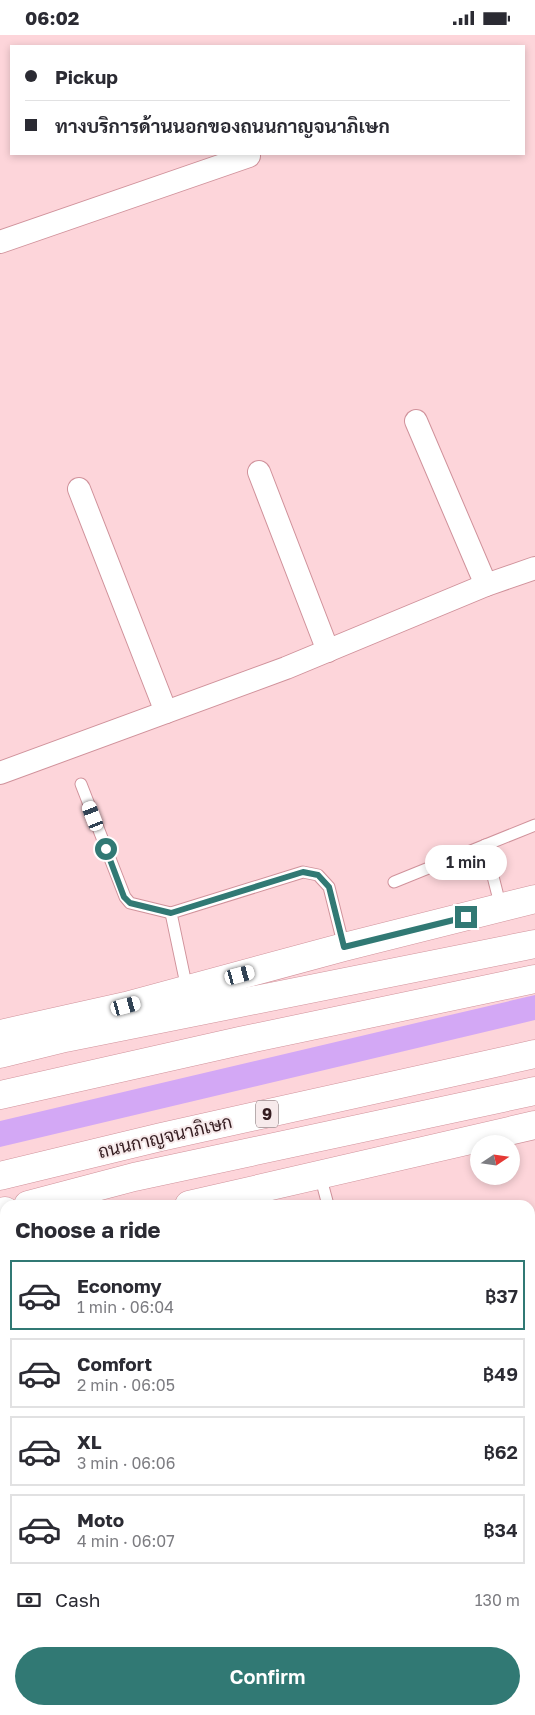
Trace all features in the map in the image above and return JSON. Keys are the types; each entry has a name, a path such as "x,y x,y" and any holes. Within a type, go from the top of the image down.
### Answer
{"main road":[{"path":"0,1034 126,1006 344,947 535,899"},
{"path":"0,1054 65,1038 535,944"},
{"path":"0,1095 240,1041 535,979"},
{"name":"ถนนกาญจนาภิเษก","path":"0,1176 161,1137 535,1054"},
{"path":"47,1200 134,1177 535,1091"},
{"path":"210,1200 535,1125"}],"street":[{"path":"0,242 249,157"},
{"path":"416,421 486,585"},
{"path":"259,472 328,651"},
{"path":"79,489 166,712"},
{"path":"0,773 328,651 486,585 535,568"}],"lane":[{"path":"81,784 124,897 130,903 171,913 303,872 318,875 329,887 344,947"},
{"path":"394,881 535,825"},
{"path":"485,845 501,908"},
{"path":"171,913 187,989"},
{"path":"320,1175 327,1200"}],"shaded area":[{"path":"535,995 535,1020 0,1147 0,1121"}],"route":[{"path":"106,849 124,897 130,903 171,913 303,872 318,875 329,887 344,947 466,917"}]}
